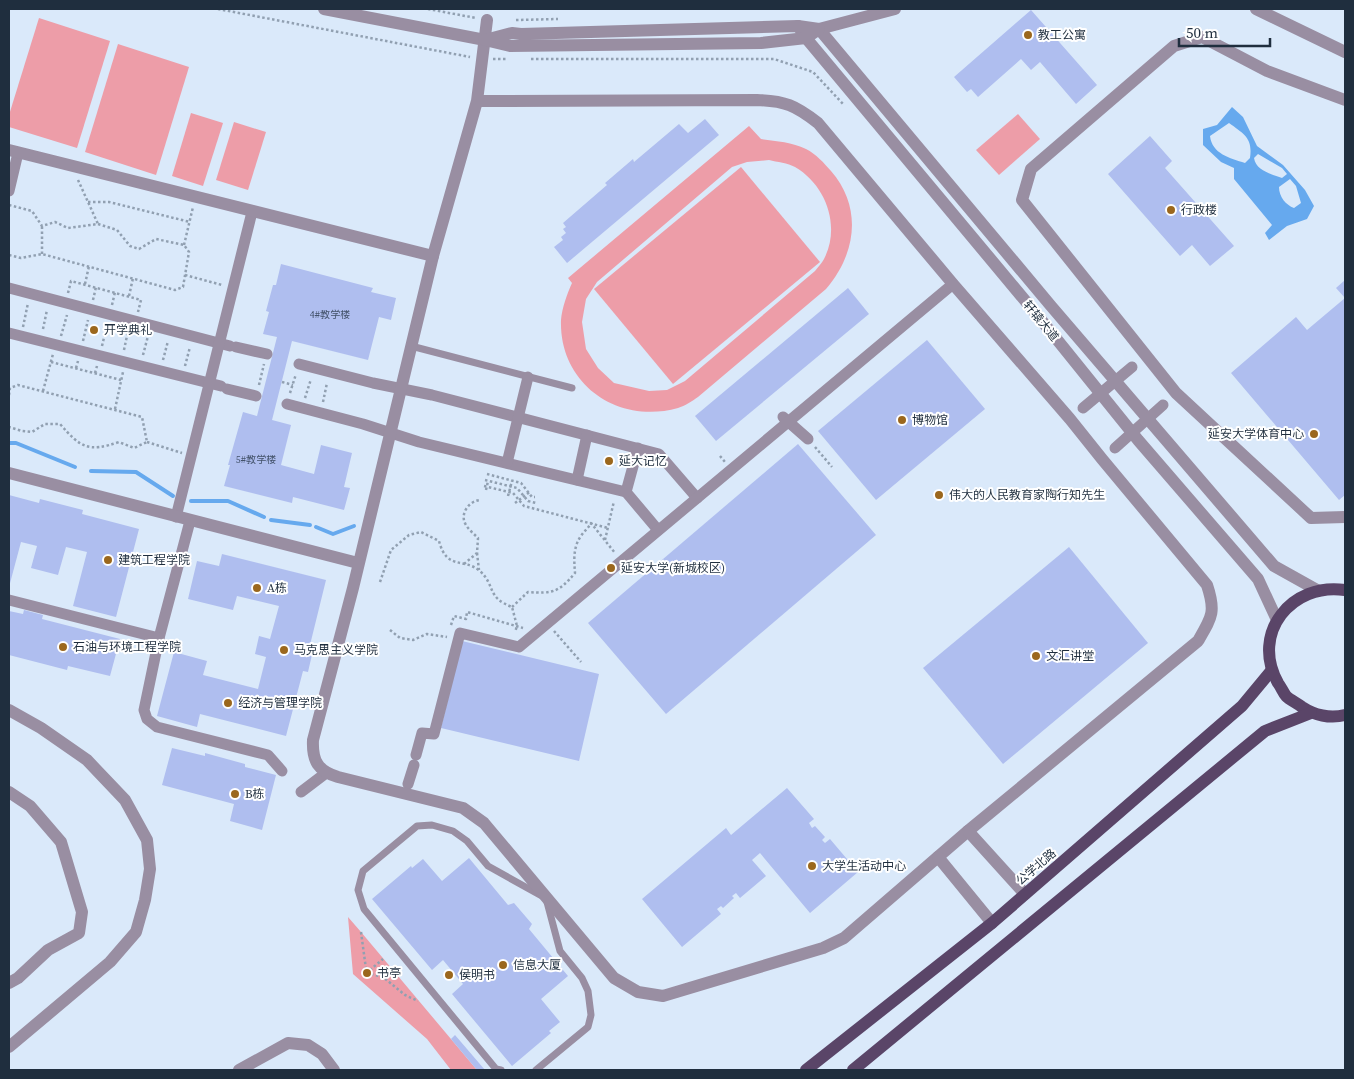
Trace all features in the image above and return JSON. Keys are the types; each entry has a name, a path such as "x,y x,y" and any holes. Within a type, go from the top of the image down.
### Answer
{"main road":[{"path":"1345,590 1333,588 1317,590 1294,601 1277,620 1271,636 1269,654 1271,671 1286,696 1311,713 1326,716 1345,715"},
{"name":"公学北路","path":"806,1070 992,923 1242,706 1271,671"},
{"path":"853,1070 1264,731 1311,713"}],"street":[{"path":"324,9 510,46 761,43 806,38 819,29 895,9"},
{"path":"1256,9 1345,52"},
{"path":"477,101 756,100 779,101 801,110 818,123 953,284 1070,419 1207,585 1213,603 1209,623 1198,640 968,831 844,938 824,948 663,996 638,992 614,978 484,823 463,808 326,773 316,763 312,751 313,740 433,256 477,101 487,20"},
{"path":"485,40 512,33 798,26 819,29"},
{"name":"轩辕大道","path":"798,26 1138,440 1258,579 1277,620"},
{"name":"轩辕大道","path":"819,29 1057,314 1274,566 1317,590"},
{"path":"1345,100 1267,71 1202,37 1174,46 1031,169 1022,200 1176,393 1311,518 1345,517"},
{"path":"9,191 13,152 433,256"},
{"path":"176,517 191,456 219,386 229,345 234,288 252,212"},
{"path":"408,784 422,733 434,734 460,633 519,647 696,498 785,419 953,284"},
{"path":"9,288 267,354"},
{"path":"14,334 256,396"},
{"path":"1070,419 1146,356"},
{"path":"299,364 401,389 432,394 659,454 696,498"},
{"path":"507,463 528,377"},
{"path":"1102,459 1176,393"},
{"path":"287,404 390,432 419,442 622,491 658,530"},
{"path":"785,419 808,439"},
{"path":"577,480 587,435"},
{"path":"622,491 638,448"},
{"path":"9,473 358,563"},
{"path":"190,521 159,638 144,710 147,719 156,728 268,755 282,770"},
{"path":"9,600 159,638"},
{"path":"9,710 41,728 87,760 125,800 147,840 150,869 145,900 136,932 110,962 9,1047"},
{"path":"301,792 326,773"},
{"path":"9,792 30,806 61,842 82,912 79,933 48,950 18,978 9,983"},
{"path":"968,831 1025,894"},
{"path":"938,857 992,923"},
{"path":"239,1070 288,1043 308,1045 322,1054 334,1070"}],"lane":[{"path":"411,346 572,388"},
{"path":"501,1070 496,1069 364,908 358,890 363,871 418,826 432,825 453,831 467,841 488,866 545,898 560,951 582,978 588,991 591,1014 588,1027 536,1070"}],"path":[{"path":"218,9 483,60 508,59"},
{"path":"428,9 487,20"},
{"path":"526,59 774,59 813,72 846,107"},
{"path":"77,177 98,224"},
{"path":"88,202 109,202 190,222"},
{"path":"9,205 32,211 42,226 42,254"},
{"path":"9,255 21,258 42,254 174,290 183,286 189,252 184,244 193,207"},
{"path":"42,226 55,222 68,228 98,224 117,230 130,246 139,249 156,240 184,244"},
{"path":"85,284 89,266"},
{"path":"185,274 234,288"},
{"path":"129,296 133,278"},
{"path":"43,391 54,351 59,346 69,304 67,298 72,281 85,284 141,300 137,316 131,320 121,361 124,369 115,410"},
{"path":"76,368 96,287"},
{"path":"95,373 115,292"},
{"path":"14,334 31,294"},
{"path":"40,341 50,299"},
{"path":"141,366 151,325"},
{"path":"161,371 171,330"},
{"path":"182,377 193,336"},
{"path":"256,396 267,354"},
{"path":"51,362 121,380"},
{"path":"287,404 299,364"},
{"path":"303,408 314,368"},
{"path":"320,412 330,372"},
{"path":"282,382 293,385"},
{"path":"9,395 10,388 18,385 142,417 148,442"},
{"path":"9,427 32,432 45,424 60,424 75,441 90,448 103,447 119,442 134,448 148,442 191,456"},
{"path":"808,439 832,467"},
{"path":"486,490 485,486 491,471"},
{"path":"488,475 513,479 522,483 532,496 535,497"},
{"path":"508,496 513,479"},
{"path":"487,480 517,488 528,501 536,503"},
{"path":"485,486 513,493 524,506 608,528"},
{"path":"605,540 622,491"},
{"path":"516,503 530,492"},
{"path":"480,500 476,500 467,506 464,523 478,538 479,570 488,582 492,593 500,603 512,607"},
{"path":"591,523 621,560"},
{"path":"512,607 528,592 546,594 564,587 575,573 574,554 580,536 587,531 591,523"},
{"path":"380,582 392,550 409,535 421,532 439,541 442,550 451,561 479,570"},
{"path":"464,564 477,553"},
{"path":"512,607 517,626 515,632"},
{"path":"390,630 400,638 413,640 427,634 448,637 454,616 466,619 468,612 525,629"},
{"path":"561,639 581,662"},
{"path":"361,932 369,971"},
{"path":"369,971 383,959"},
{"path":"369,971 383,977 405,996 418,1001"}],"shaded area":[{"path":"39,18 110,41 77,148 9,127 9,115"},
{"path":"118,44 189,67 156,175 85,152"},
{"path":"191,113 223,123 203,186 172,176"},
{"path":"1018,114 1040,139 999,175 976,150"},
{"path":"234,122 266,132 248,190 216,180"},
{"path":"749,126 761,139 784,142 813,153 831,171 841,185 848,200 852,231 849,246 844,261 826,289 698,397 678,408 656,412 634,410 614,405 596,394 581,380 570,363 563,343 561,320 565,301 572,283 568,278","holes":["769,160 795,167 815,184 822,195 827,207 831,233 829,246 822,262 815,271 685,381 667,390 649,391 614,383 598,368 586,349 582,322 586,299 597,282 732,167 747,162"]},
{"path":"741,167 820,262 673,384 594,289"},
{"path":"348,917 477,1070 451,1070 427,1039 353,974"}],"water":[{"path":"1232,107 1243,117 1257,146 1283,165 1305,190 1314,206 1307,219 1287,226 1269,240 1265,233 1272,225 1234,179 1234,168 1221,162 1203,145 1203,129 1217,125","holes":["1229,123 1249,141 1250,158 1245,163 1218,151 1211,142 1210,136","1258,154 1282,168 1287,174 1282,178 1265,171 1258,166 1254,158","1290,179 1296,186 1301,203 1294,208 1288,205 1282,197 1279,187"]}],"building":[{"name":"教工公寓","path":"1031,10 1097,85 1076,104 1040,62 1031,70 1021,59 978,97 971,89 967,92 954,77"},
{"path":"705,119 719,135 567,263 554,247 563,240 561,237 566,233 563,229 566,227 563,223 607,185 605,183 633,159 634,162 679,124 688,133"},
{"name":"行政楼","path":"1150,136 1172,161 1165,168 1234,246 1210,266 1192,245 1180,256 1108,174"},
{"path":"281,264 373,288 371,292 396,298 391,320 379,317 368,360 292,341 272,420 291,425 281,465 314,474 321,445 352,453 344,487 350,488 344,510 293,497 292,503 224,486 243,412 257,416 277,337 263,334 269,312 266,311 273,285 276,285"},
{"path":"1345,280 1345,298 1336,288"},
{"path":"848,288 869,314 716,441 695,416"},
{"name":"延安大学体育中心","path":"1345,298 1345,495 1339,500 1231,373 1296,317 1307,330"},
{"name":"博物馆","path":"927,340 985,409 876,500 818,431"},
{"path":"798,444 876,535 666,714 588,623"},
{"name":"建筑工程学院","path":"9,495 39,503 40,499 83,510 82,514 139,529 116,617 73,606 87,552 66,547 58,575 31,568 37,546 21,542 9,587"},
{"name":"文汇讲堂","path":"1069,547 1148,643 1003,764 923,668"},
{"path":"222,554 326,580 310,645 314,646 308,672 303,671 286,736 200,714 197,727 157,716 174,652 207,661 203,675 258,689 266,657 255,654 259,636 270,639 279,606 237,596 233,610 188,599 197,561 219,566"},
{"name":"石油与环境工程学院","path":"24,610 43,615 42,619 120,639 110,676 68,666 67,670 9,655 9,611 23,614"},
{"path":"462,641 599,674 579,761 441,728"},
{"name":"B栋","path":"172,748 205,756 205,753 245,764 245,767 276,775 262,830 230,821 234,804 162,785"},
{"name":"大学生活动中心","path":"787,788 814,819 809,823 812,828 815,826 825,837 822,840 825,843 830,839 858,872 810,913 760,853 752,860 766,876 740,898 736,893 732,896 734,898 723,908 721,906 717,909 721,914 682,947 642,899 726,828 731,835"},
{"name":"信息大厦","path":"469,858 508,905 514,903 532,924 529,929 568,976 541,999 560,1022 549,1031 551,1033 512,1066 452,994 463,984 443,960 432,970 372,899 411,866 412,868 423,859 442,881"},
{"path":"455,1035 485,1070 477,1070 451,1039"}],"waterway":[{"path":"9,443 16,443 75,467"},
{"path":"91,471 136,472 173,496"},
{"path":"191,501 228,501 264,517"},
{"path":"271,520 310,525"},
{"path":"316,527 333,534 354,526"}],"place":[{"name":"教工公寓","path":"1028,35"},
{"name":"行政楼","path":"1171,210"},
{"name":"开学典礼","path":"94,330"},
{"name":"博物馆","path":"902,420"},
{"name":"延安大学体育中心","path":"1314,434"},
{"name":"延大记忆","path":"609,461"},
{"name":"伟大的人民教育家陶行知先生","path":"939,495"},
{"name":"建筑工程学院","path":"108,560"},
{"name":"延安大学(新城校区)","path":"611,568"},
{"name":"A栋","path":"257,588"},
{"name":"石油与环境工程学院","path":"63,647"},
{"name":"马克思主义学院","path":"284,650"},
{"name":"文汇讲堂","path":"1036,656"},
{"name":"经济与管理学院","path":"228,703"},
{"name":"B栋","path":"235,794"},
{"name":"大学生活动中心","path":"812,866"},
{"name":"信息大厦","path":"503,965"},
{"name":"书亭","path":"367,973"},
{"name":"侯明书","path":"449,975"}]}
